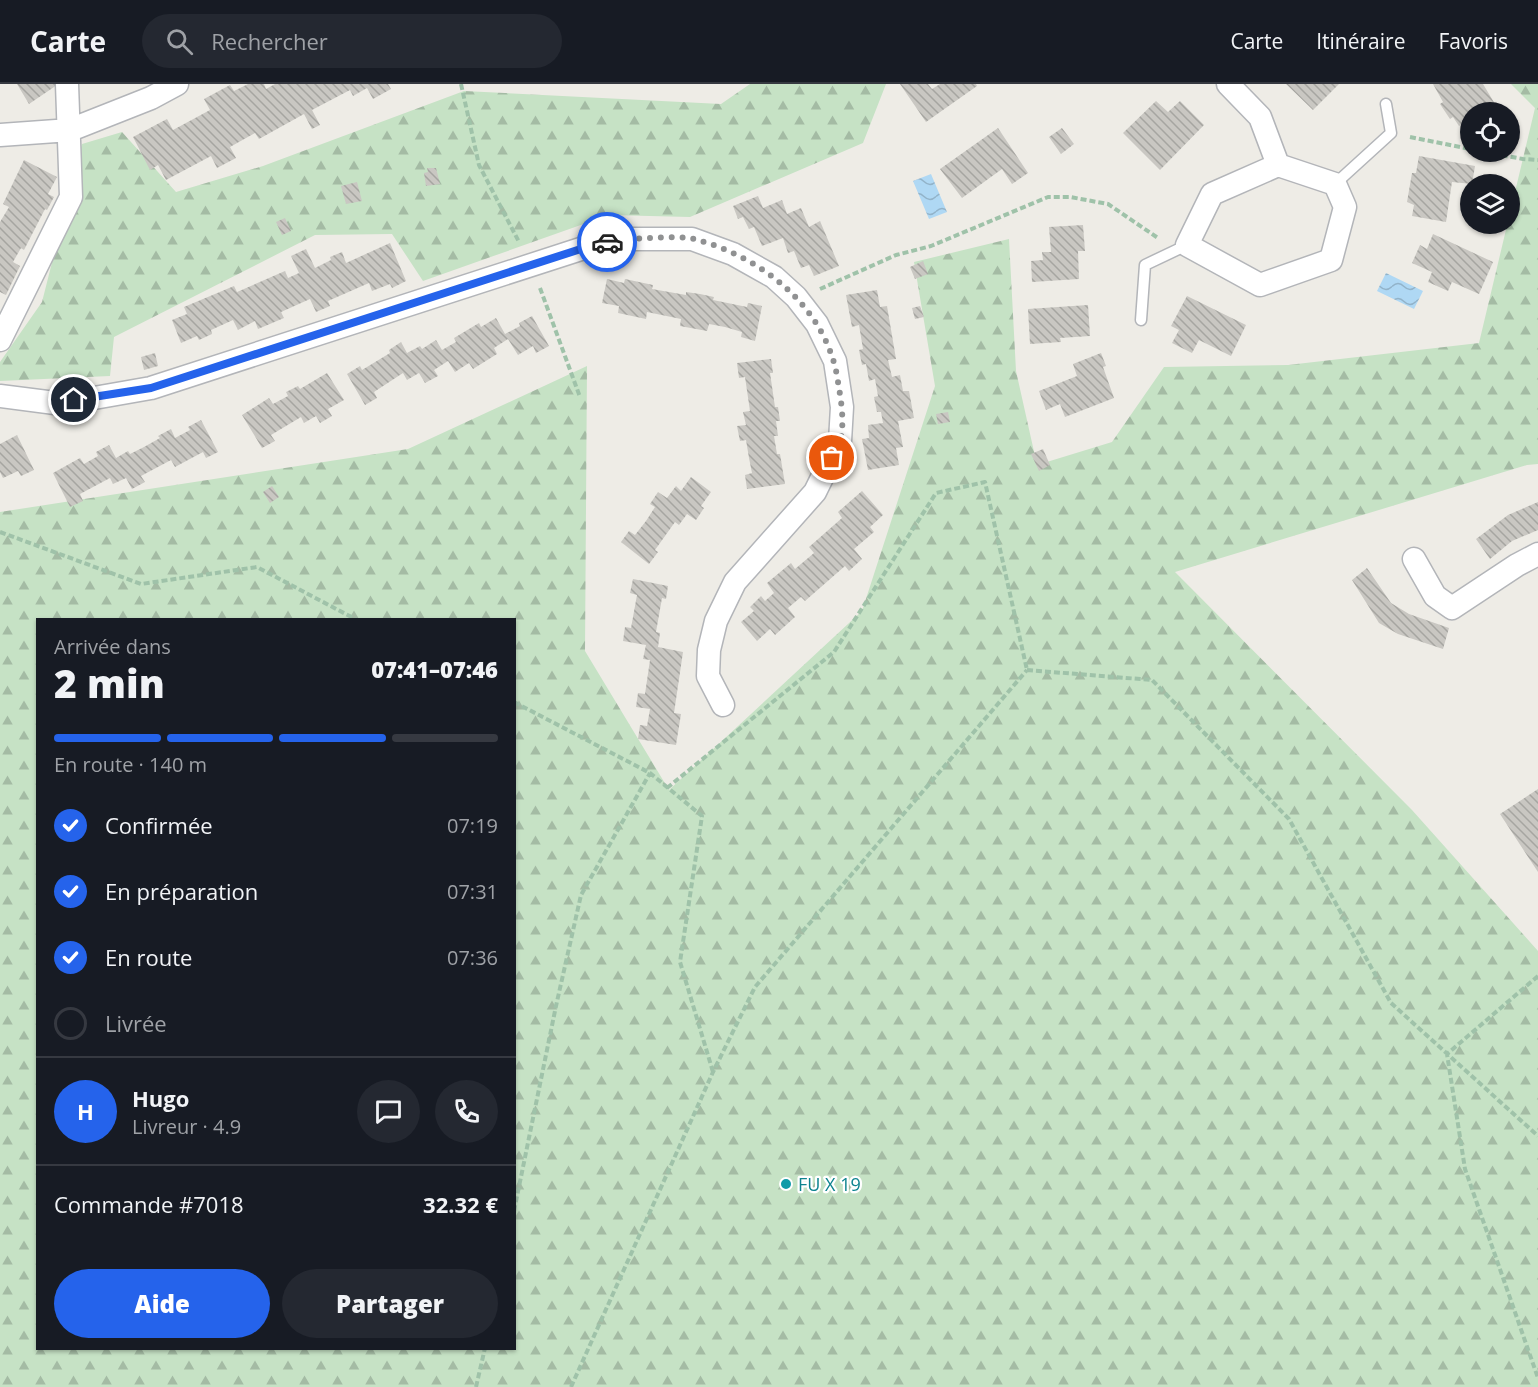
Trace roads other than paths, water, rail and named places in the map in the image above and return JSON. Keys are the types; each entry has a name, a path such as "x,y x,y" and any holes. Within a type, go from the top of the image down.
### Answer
{"street":[{"path":"0,340 71,197 68,84"},
{"path":"0,135 70,130 151,98 177,84"},
{"path":"1228,84 1260,117 1278,165"},
{"path":"1278,165 1335,184 1345,207 1331,260 1260,285 1182,247 1212,194 1278,165"},
{"path":"0,396 55,403 151,388 590,246 626,239 692,239 733,254 774,277 797,299 817,324 835,362 842,407 840,441 815,492 735,582 716,621 709,650 708,676 723,705"},
{"path":"1414,559 1435,596 1452,608 1538,554"}],"lane":[{"path":"1335,184 1391,133 1386,104"},
{"path":"1141,320 1145,265 1182,247"}],"water":[{"path":"931,174 947,212 929,219 913,181"},
{"path":"1386,273 1423,291 1414,309 1377,291"}],"place":[{"name":"FU X 19","path":"786,1184"}]}
